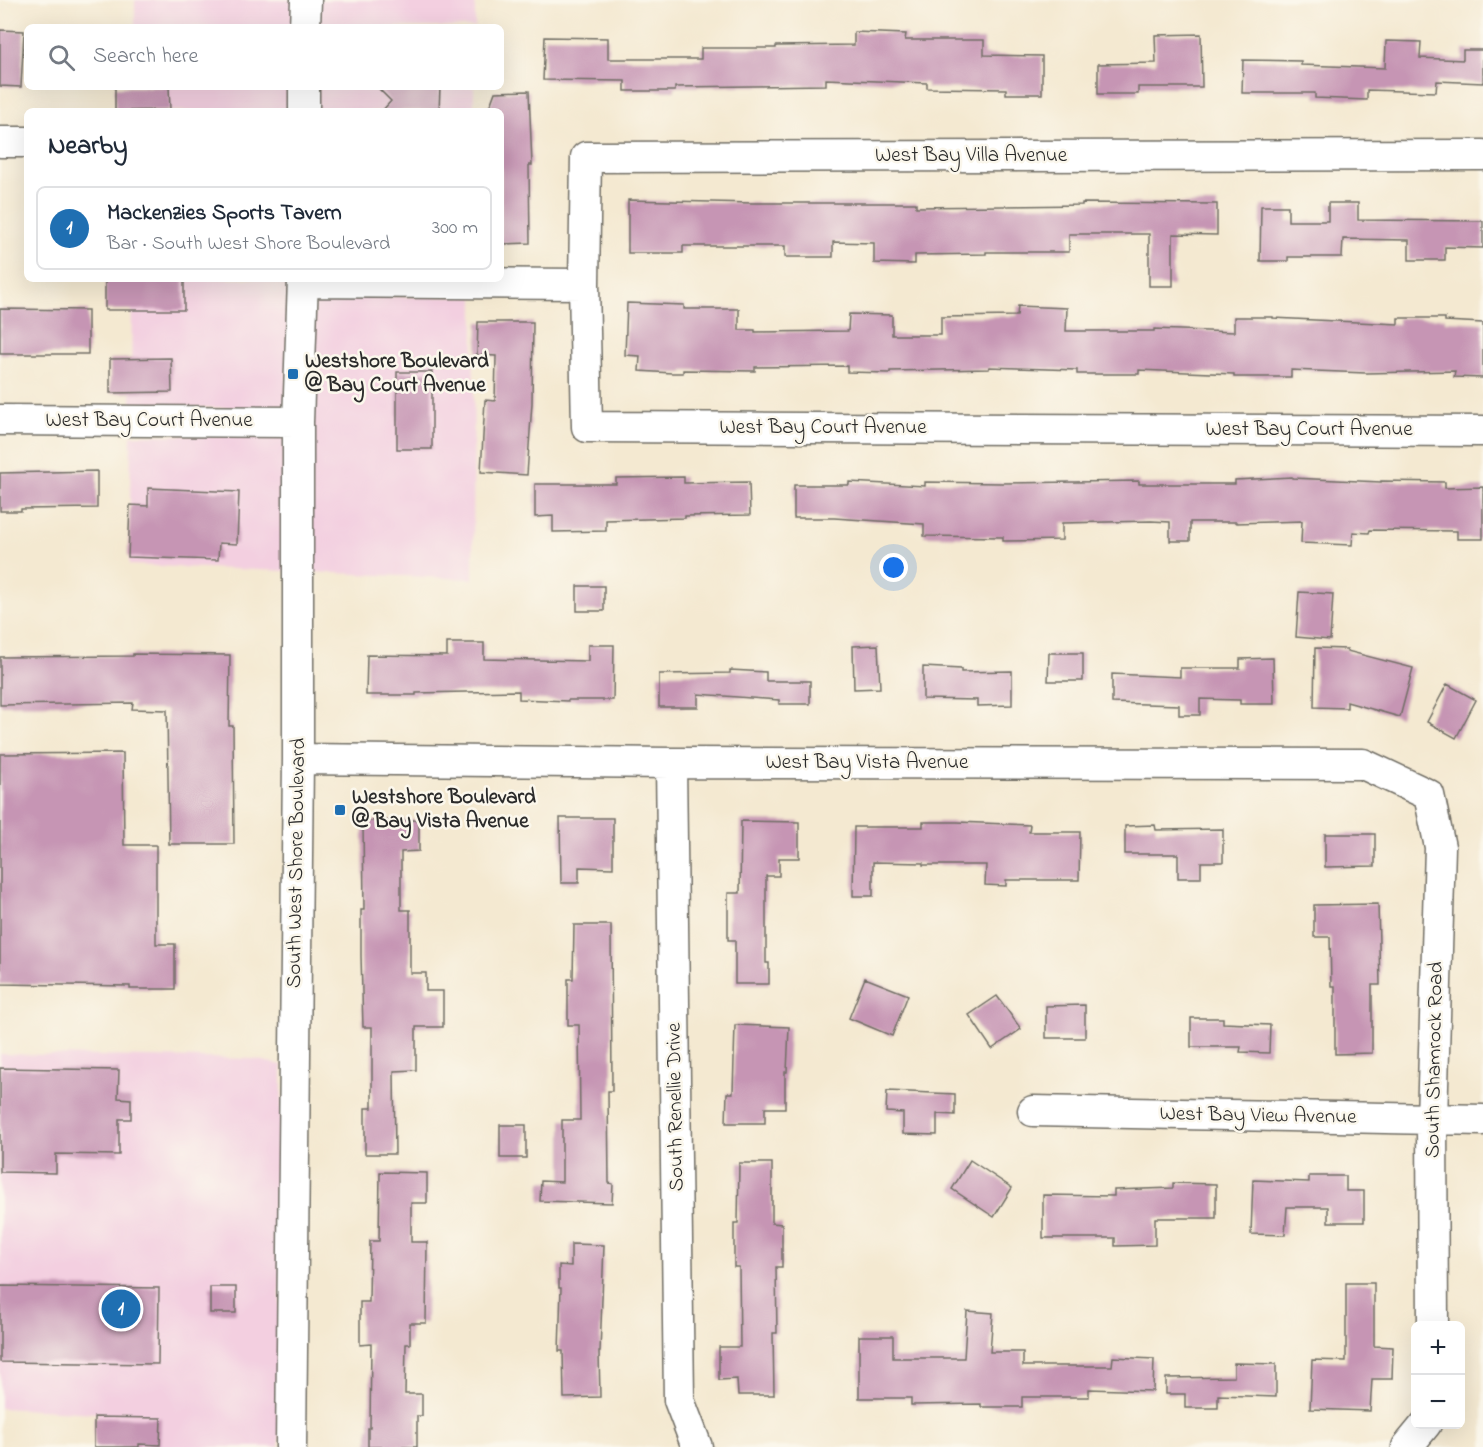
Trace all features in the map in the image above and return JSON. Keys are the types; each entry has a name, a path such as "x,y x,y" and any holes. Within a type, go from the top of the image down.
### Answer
{"street":[{"path":"305,24 306,0"},
{"path":"304,90 304,108"},
{"path":"0,142 24,142"},
{"name":"West Bay Villa Avenue","path":"584,284 586,157 1483,155"},
{"name":"South West Shore Boulevard","path":"291,1447 298,759 298,422 303,282"},
{"path":"397,282 584,284"},
{"name":"West Bay Court Avenue","path":"584,284 587,428 1483,431"},
{"name":"West Bay Court Avenue","path":"0,420 298,422"},
{"name":"West Bay Vista Avenue","path":"298,759 671,763 1364,764 1430,795"},
{"name":"South Renellie Drive","path":"671,763 679,1400 697,1447"},
{"name":"South Shamrock Road","path":"1430,795 1440,847 1432,1120 1433,1321"},
{"name":"West Bay View Avenue","path":"1032,1111 1483,1120"},
{"path":"1407,1447 1423,1429"}],"shaded area":[{"path":"135,0 294,0 293,24 135,24"},
{"path":"318,0 475,0 475,24 318,24"},
{"path":"134,90 292,90 291,108 134,108"},
{"path":"316,90 474,90 474,108 316,108"},
{"path":"132,282 291,282 286,408 131,407"},
{"path":"315,296 474,297 473,579 311,572 311,423"},
{"path":"131,435 286,436 286,571 129,565"},
{"path":"0,1054 254,1059 282,1065 279,1447 98,1447 97,1413 0,1408"}],"building":[{"path":"0,30 24,31 21,87 0,86"},
{"path":"854,32 906,34 905,40 984,40 984,55 1042,56 1042,94 1006,94 1006,89 927,88 927,83 826,79 826,85 675,87 675,91 625,91 625,81 543,80 545,37 608,38 608,59 701,59 701,48 854,45"},
{"path":"1201,34 1202,87 1138,87 1138,94 1098,94 1098,64 1156,63 1155,35"},
{"path":"1386,41 1421,42 1420,58 1463,60 1463,50 1483,50 1483,83 1437,81 1436,92 1367,90 1367,100 1315,98 1315,93 1242,93 1243,60 1301,61 1301,65 1385,68"},
{"path":"115,90 169,90 170,108 115,108"},
{"path":"380,90 440,90 439,108 385,108 391,101"},
{"path":"529,91 532,165 529,165 530,243 504,244 504,108 489,108 495,92"},
{"path":"628,200 916,203 916,207 1082,205 1082,203 1217,204 1217,235 1173,234 1173,286 1149,286 1149,234 1069,234 1069,252 915,255 915,264 874,263 874,243 833,242 833,257 785,257 785,246 683,246 683,253 628,253"},
{"path":"1328,203 1358,203 1358,220 1483,221 1483,248 1445,247 1445,260 1409,260 1409,240 1343,239 1342,257 1288,257 1288,261 1260,261 1261,206 1288,206 1288,221 1328,221"},
{"path":"105,282 184,282 184,310 105,310"},
{"path":"627,303 684,305 684,309 739,309 739,330 755,330 755,332 848,331 849,314 892,315 892,335 941,335 941,317 1017,316 1018,306 1067,308 1066,331 1154,331 1154,329 1234,332 1234,317 1398,324 1398,318 1445,318 1445,321 1483,323 1483,378 1454,377 1455,371 1366,373 1291,370 1291,377 1234,377 1234,374 1139,370 1139,374 1077,374 1077,370 989,367 989,369 890,371 890,373 847,372 847,366 755,367 755,371 683,370 683,373 639,371 640,356 625,355"},
{"path":"0,309 88,310 88,354 0,354"},
{"path":"478,322 533,322 532,403 527,475 481,472 485,400 495,401 496,356 477,355"},
{"path":"171,358 172,392 110,393 110,359"},
{"path":"397,372 432,372 432,449 397,449"},
{"path":"97,471 97,508 0,511 0,473"},
{"path":"684,477 684,483 749,482 750,515 606,520 606,531 553,532 553,516 535,517 535,484 616,484 616,478"},
{"path":"1292,477 1381,482 1445,482 1445,488 1483,487 1483,539 1457,539 1457,531 1370,530 1369,533 1353,532 1352,545 1301,543 1302,521 1190,522 1190,541 1170,541 1170,522 1151,521 1062,523 1062,540 1003,541 1003,537 924,536 924,524 834,518 794,518 794,485 849,485 849,482 925,486 925,482 1139,481 1139,484 1235,484 1235,480"},
{"path":"148,488 239,492 237,544 219,543 218,560 128,557 130,505 148,506"},
{"path":"577,586 604,586 604,611 577,611"},
{"path":"1299,592 1333,594 1330,640 1296,637"},
{"path":"447,643 484,643 484,659 588,661 588,645 614,645 613,700 519,699 519,691 366,695 367,655 447,656"},
{"path":"878,645 880,688 854,689 853,646"},
{"path":"1315,648 1347,649 1347,651 1413,668 1400,717 1347,702 1347,708 1314,707"},
{"path":"1049,653 1083,653 1083,681 1048,681"},
{"path":"133,654 230,655 229,726 233,726 234,844 169,844 167,710 132,709 133,703 0,705 0,657 133,656"},
{"path":"1273,658 1274,704 1240,704 1240,700 1200,699 1200,715 1179,715 1179,705 1112,703 1112,674 1180,677 1180,668 1240,668 1240,659"},
{"path":"923,667 961,669 961,672 1012,671 1012,705 977,706 977,700 923,699"},
{"path":"730,670 766,672 766,681 810,681 810,704 779,704 779,700 698,694 698,707 659,707 659,674 730,673"},
{"path":"1447,684 1476,700 1456,738 1427,722"},
{"path":"123,753 124,845 156,845 156,944 175,944 175,989 0,984 0,754"},
{"path":"560,818 613,818 613,868 579,867 579,883 561,883"},
{"path":"419,820 419,851 401,852 401,910 410,910 410,973 426,973 426,991 443,991 443,1027 416,1027 416,1070 394,1071 395,1154 365,1154 365,1108 372,1108 372,1027 363,1027 361,910 364,910 363,821"},
{"path":"741,821 799,822 799,858 779,858 779,876 766,876 766,963 769,963 769,984 735,984 735,940 728,940 728,893 740,893"},
{"path":"923,822 1030,825 1029,832 1080,832 1079,880 1006,880 1006,886 985,885 986,865 873,862 873,896 853,896 854,827 923,827"},
{"path":"1155,825 1156,830 1223,829 1223,862 1201,862 1201,878 1178,878 1178,854 1125,854 1125,826"},
{"path":"1325,834 1375,834 1375,866 1325,867"},
{"path":"1378,904 1380,985 1372,985 1372,1053 1335,1054 1335,986 1331,986 1330,937 1314,937 1314,905"},
{"path":"574,925 611,925 612,1091 608,1091 609,1183 613,1184 612,1203 540,1201 541,1181 562,1182 562,1120 580,1120 579,1025 568,1025 568,979 573,979"},
{"path":"865,978 908,995 892,1036 849,1018"},
{"path":"997,996 1021,1029 992,1049 969,1015"},
{"path":"1085,1005 1085,1038 1046,1038 1046,1006"},
{"path":"1191,1018 1223,1018 1223,1023 1270,1025 1269,1053 1240,1052 1241,1047 1191,1047"},
{"path":"735,1025 789,1027 785,1108 765,1108 765,1123 726,1123 727,1093 733,1093"},
{"path":"0,1068 119,1070 118,1098 131,1099 131,1119 119,1119 119,1155 56,1154 56,1173 0,1172"},
{"path":"887,1091 955,1094 955,1115 937,1114 937,1135 903,1134 903,1113 886,1112"},
{"path":"500,1125 526,1125 526,1158 500,1158"},
{"path":"970,1160 1012,1188 994,1217 952,1189"},
{"path":"739,1163 772,1163 772,1223 782,1224 782,1267 776,1267 777,1333 773,1333 774,1395 738,1395 737,1379 719,1380 719,1347 740,1347 739,1267 734,1267 734,1223 738,1223"},
{"path":"380,1172 427,1173 427,1203 411,1203 411,1242 427,1242 426,1323 410,1323 410,1344 406,1344 405,1394 422,1394 422,1416 417,1416 417,1447 368,1447 371,1344 360,1345 360,1302 369,1302 370,1241 379,1241"},
{"path":"1309,1176 1346,1176 1346,1191 1364,1191 1364,1222 1328,1222 1328,1207 1287,1207 1285,1235 1251,1234 1253,1180 1309,1182"},
{"path":"1173,1183 1216,1184 1216,1218 1155,1218 1155,1245 1115,1246 1115,1238 1043,1238 1043,1195 1114,1196 1114,1190 1173,1188"},
{"path":"571,1244 604,1245 599,1352 600,1397 564,1398 563,1351 559,1351 561,1288 559,1288 559,1265 571,1266"},
{"path":"1346,1283 1374,1283 1374,1346 1393,1347 1392,1379 1372,1379 1370,1411 1310,1409 1312,1360 1346,1361"},
{"path":"0,1286 159,1288 158,1364 0,1362"},
{"path":"210,1287 236,1287 236,1313 210,1313"},
{"path":"967,1311 993,1313 990,1352 1023,1352 1023,1366 1112,1366 1113,1357 1154,1359 1153,1391 1089,1389 1089,1397 1022,1397 1022,1407 981,1407 981,1404 911,1405 911,1398 859,1398 859,1336 893,1336 893,1358 964,1358"},
{"path":"1234,1363 1276,1364 1276,1397 1218,1395 1218,1408 1185,1408 1185,1394 1166,1394 1166,1378 1234,1377"},
{"path":"94,1417 161,1418 160,1445 94,1447"}],"place":[{"name":"Westshore Boulevard @ Bay Court Avenue","path":"293,374"},
{"name":"Westshore Boulevard @ Bay Vista Avenue","path":"340,810"},
{"name":"Mackenzies Sports Tavern","path":"121,1309"}]}
